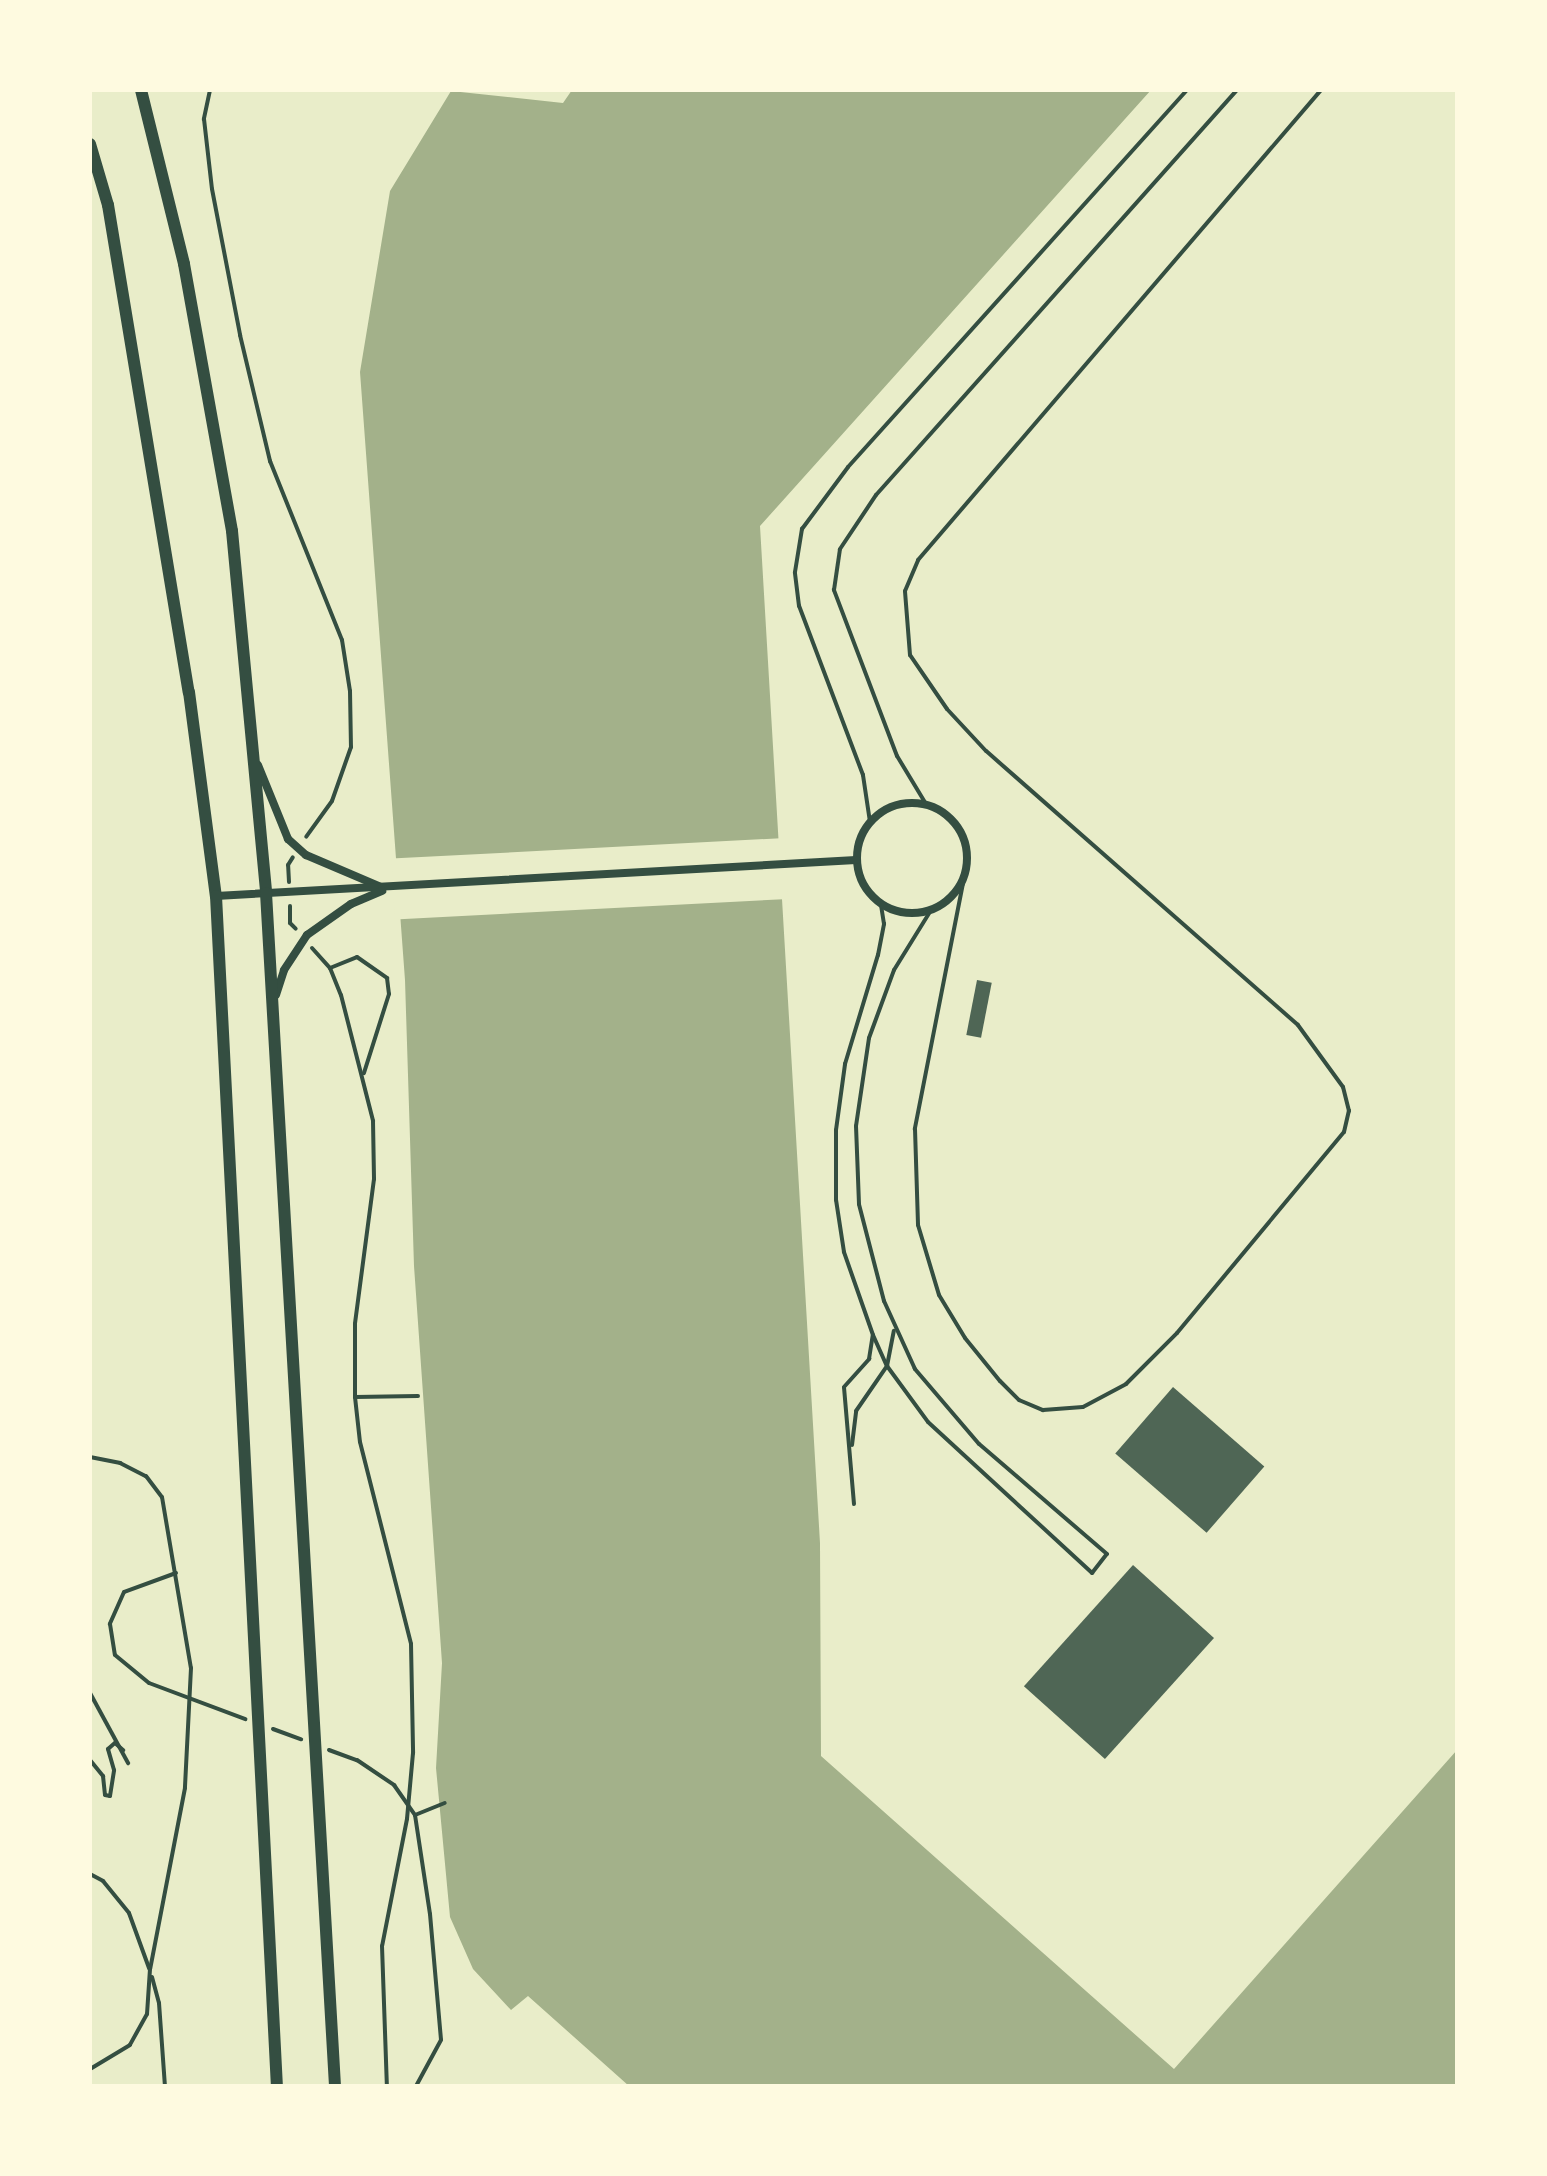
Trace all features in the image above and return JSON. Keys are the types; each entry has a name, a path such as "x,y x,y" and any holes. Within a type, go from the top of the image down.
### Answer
{"main road":[{"path":"141,90 184,264 229,512 252,743 266,893 335,2086"},
{"path":"90,144 108,205 189,692 216,896 278,2086"}],"street":[{"path":"252,743 266,792 288,838 331,868 386,889"},
{"path":"926,804 955,823 964,838 965,873 958,889 931,910 914,914 881,904 860,878 856,860 870,822 896,805 926,804"},
{"path":"216,896 856,860"},
{"path":"272,1006 284,970 307,935 351,904 386,889"}],"lane":[{"path":"870,822 862,775 800,606 795,572 802,529 848,467 1187,90"},
{"path":"926,804 896,756 834,590 840,549 876,495 1237,90"},
{"path":"965,873 915,1129 918,1225 939,1294 965,1338 1000,1381 1020,1400 1043,1410 1083,1407 1126,1384 1176,1333 1344,1132 1349,1111 1343,1087 1298,1025 986,751 947,709 910,656 904,591 918,560 1321,90"},
{"path":"881,904 884,924 878,955 844,1064 836,1130 836,1200 844,1252 886,1366 928,1422 1092,1573 1106,1554 979,1444 915,1369 894,1327 859,1204 856,1126 868,1038 894,970 931,910"},
{"path":"851,1455 856,1410 886,1366 894,1348 894,1327"},
{"path":"854,1504 844,1387 869,1358 872,1335"}],"path":[{"path":"210,90 204,119 212,189 240,335 270,462 330,604 342,640 350,691 350,747 332,801 309,833"},
{"path":"364,1074 389,994 387,978 356,957 330,968 364,1074 373,1122 374,1180 355,1324 355,1397 360,1442 411,1644 410,1786 382,1946 388,2086"},
{"path":"355,1397 418,1396"},
{"path":"90,1457 120,1463 146,1476 162,1498 191,1668 184,1788 150,1969 149,2000 130,2044 90,2070"},
{"path":"149,1683 115,1655 110,1641 114,1608 124,1592 176,1573"},
{"path":"90,1692 128,1763"},
{"path":"90,1760 103,1776 106,1795 110,1796 114,1770 108,1750 115,1743 122,1750"},
{"path":"357,1760 394,1785 415,1815 441,2040 416,2086"},
{"path":"415,1815 445,1804"},
{"path":"90,1874 103,1881 129,1913 150,1969 159,2003 165,2086"}],"shaded area":[{"path":"572,90 1151,90 760,526 820,1543 821,1756 1174,2069 1457,1750 1457,2086 629,2086 528,1996 511,2010 473,1969 450,1917 436,1768 442,1663 414,1266 405,980 360,372 390,191 451,91 563,103"}],"pier":[{"path":"785,838 788,899 395,920 392,859"}],"building":[{"path":"977,980 992,983 981,1038 966,1035"},
{"path":"1173,1387 1264,1466 1207,1533 1115,1453"},
{"path":"1133,1565 1214,1638 1105,1759 1024,1686"}]}
